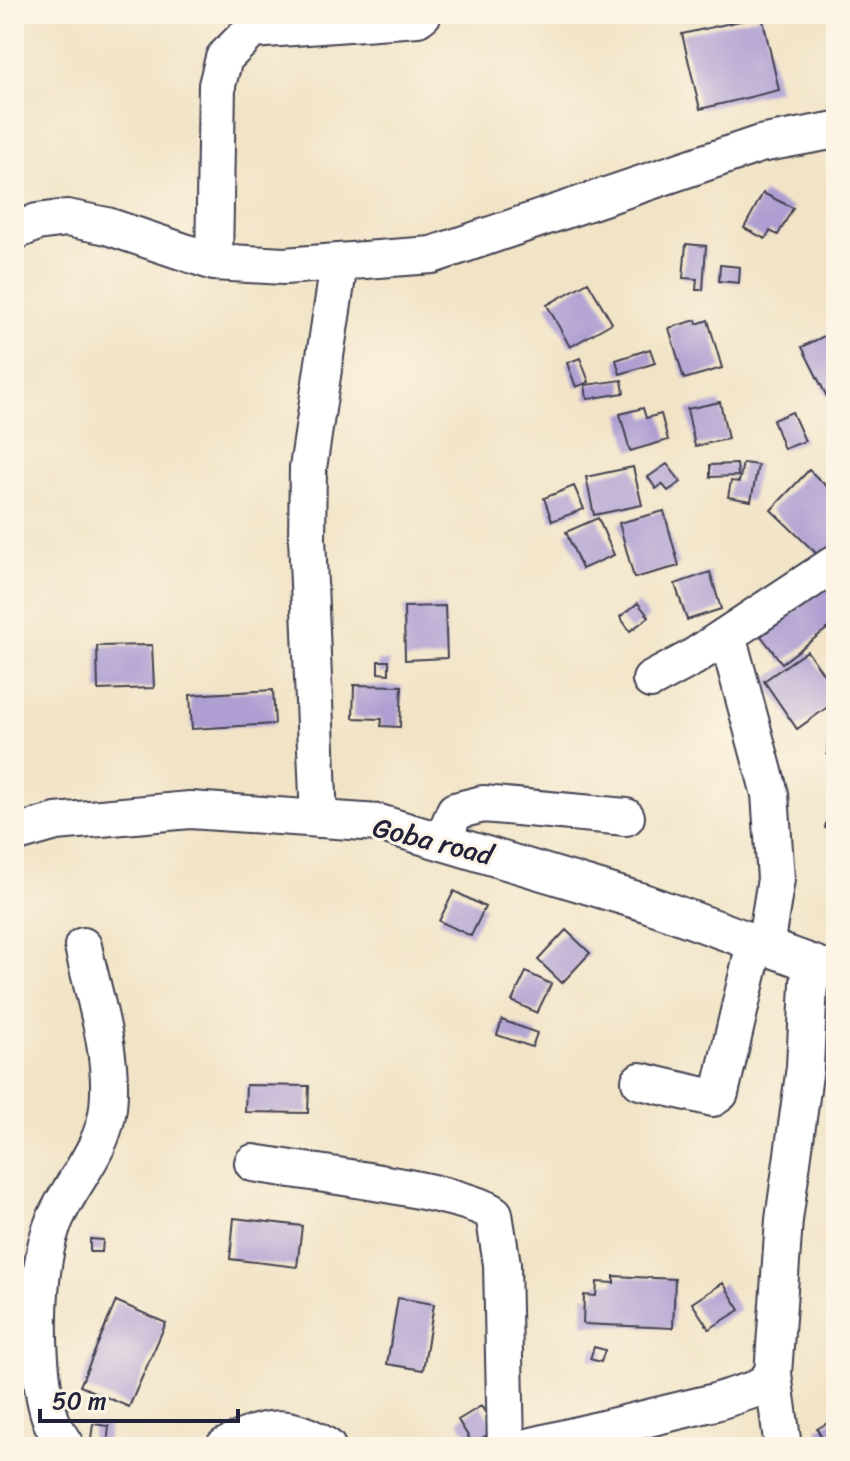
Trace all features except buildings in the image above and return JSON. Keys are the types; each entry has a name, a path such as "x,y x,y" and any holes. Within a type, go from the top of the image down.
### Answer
{"street":[{"path":"214,262 217,85 224,58 252,30 418,18 423,14"},
{"path":"14,232 37,222 67,218 107,226 214,262 284,266 432,255 760,144 836,130"},
{"path":"319,819 307,537 308,468 339,264"},
{"path":"651,680 727,635 836,563"},
{"path":"640,1081 713,1098 720,1093 776,879 770,794 727,635"},
{"path":"443,840 455,811 483,804 626,817"},
{"name":"Goba road","path":"14,834 56,822 190,810 379,823 643,902 823,968"},
{"path":"66,1447 51,1420 42,1378 37,1304 55,1217 89,1162 103,1131 108,1108 106,1050 83,946"},
{"path":"783,1447 773,1374 782,1235 821,1075 823,968"},
{"path":"253,1163 445,1197 483,1206 494,1214 502,1264 506,1447"},
{"path":"528,1447 715,1402 759,1388 773,1374"},
{"path":"224,1447 268,1428 290,1428 327,1447"}]}
